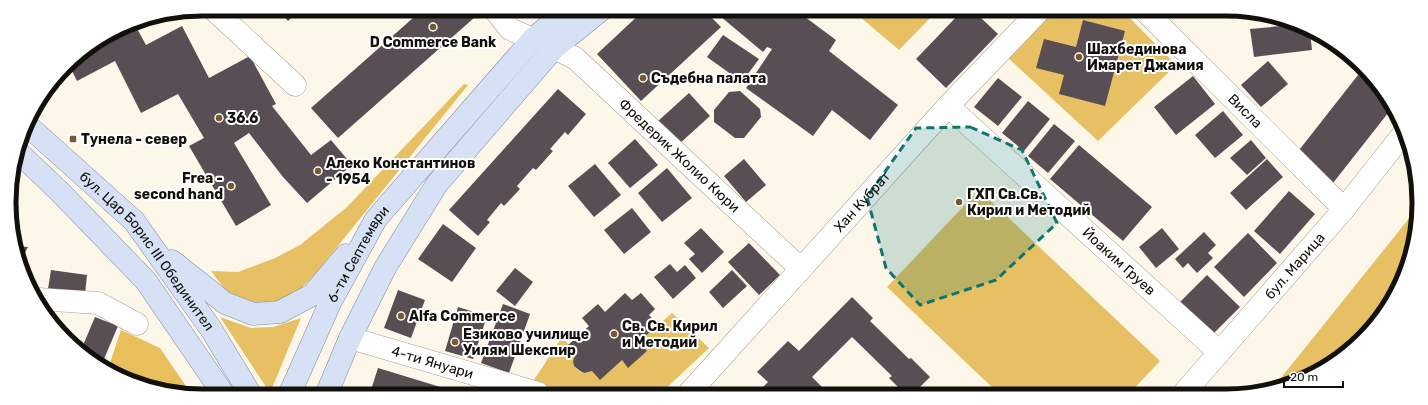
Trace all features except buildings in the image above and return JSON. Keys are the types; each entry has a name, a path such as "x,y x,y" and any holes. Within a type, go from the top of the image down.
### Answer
{"main road":[{"name":"6-ти Септември","path":"292,389 330,303 376,219 533,39 560,16"},
{"name":"6-ти Септември","path":"329,389 350,338 385,268 437,184 554,48 594,16"},
{"name":"бул. Цар Борис III Обединител","path":"31,129 134,221 211,329 248,389"},
{"name":"бул. Цар Борис III Обединител","path":"22,156 60,192 146,281 220,389"},
{"path":"134,221 176,265 224,303 253,314 280,312 312,295 376,219"}],"street":[{"path":"221,16 295,85"},
{"path":"500,16 510,29 533,39"},
{"name":"Хан Кубрат","path":"692,389 948,106 1034,16"},
{"name":"Висла","path":"1150,16 1344,209"},
{"name":"Фредерик Жолио Кюри","path":"554,48 575,58 801,269"},
{"name":"Йоаким Груев","path":"948,106 1219,352"},
{"name":"бул. Марица","path":"1187,389 1344,209 1400,138"},
{"path":"43,299 98,303 137,324"},
{"name":"4-ти Януари","path":"350,338 524,389"}],"highlighted area":[{"path":"970,127 1022,150 1057,223 996,280 920,305 886,268 867,197 916,128"}],"shaded area":[{"path":"859,16 932,16 899,50"},
{"path":"1045,16 1128,16 1176,65 1098,141 1006,56"},
{"path":"464,84 468,85 316,273 289,301 267,306 229,295 211,271 238,272 275,258 300,245 347,207"},
{"path":"979,190 1160,361 1134,389 994,389 887,287"},
{"path":"1412,215 1406,251 1398,274 1381,306 1366,325 1348,343 1329,358 1308,370 1278,382"},
{"path":"672,313 709,348 665,389 551,389 532,383 562,337 576,353 574,357 574,366 580,372 584,373 622,360 628,367 639,342"},
{"path":"220,317 251,328 273,327 301,318 272,389 267,389"},
{"path":"121,330 160,348 188,389 154,383 131,375 110,364"}],"place":[{"name":"D Commerce Bank","path":"433,27"},
{"name":"Шахбединова Имарет Джамия","path":"1079,57"},
{"name":"Съдебна палата","path":"643,78"},
{"name":"36.6","path":"219,118"},
{"name":"Тунела - север","path":"73,139"},
{"name":"Алеко Константинов - 1954","path":"318,171"},
{"name":"Frea - second hand","path":"231,186"},
{"name":"ГХП Св.Св. Кирил и Методий","path":"959,202"},
{"name":"Alfa Commerce","path":"401,316"},
{"name":"Св. Св. Кирил и Методий","path":"614,334"},
{"name":"Езиково училище Уилям Шекспир","path":"455,342"}]}
